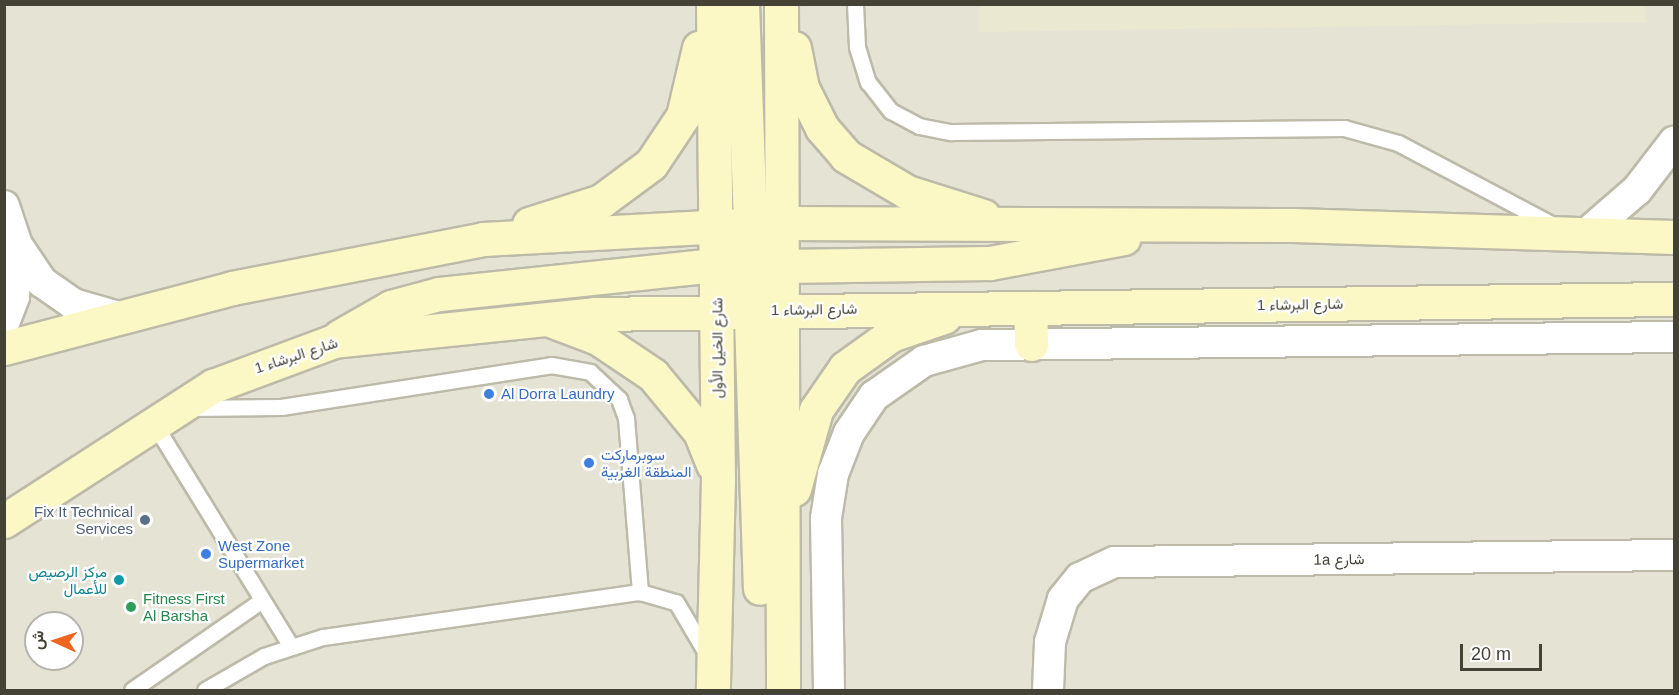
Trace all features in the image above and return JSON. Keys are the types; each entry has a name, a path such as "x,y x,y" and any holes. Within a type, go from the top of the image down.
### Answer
{"main road":[{"path":"483,239 601,201 651,164 683,117 707,4"},
{"name":"شارع الخيل الأول","path":"713,4 749,265 780,552 783,676"},
{"path":"742,4 759,582 783,676"},
{"path":"783,4 802,88 822,128 846,156 907,192 1016,227"},
{"name":"شارع الخيل الأول","path":"713,679 718,479 717,312 749,265 782,223 783,4"},
{"name":"شارع البرشاء 1","path":"4,522 164,414 253,368 334,341 539,318 717,312 749,265 782,223 1016,227 1159,226 1674,237"},
{"path":"334,341 391,307 439,294 749,265 1032,259 1159,226"},
{"name":"شارع البرشاء 1","path":"4,348 119,317 336,265 483,239 749,265 975,308 1674,299"},
{"path":"780,552 805,441 816,410 845,368 891,335 975,308"},
{"path":"1030,308 1031,344"},
{"path":"539,318 598,338 653,375 700,432 718,479"}],"street":[{"path":"1580,234 1637,190 1674,142"},
{"path":"4,206 17,245 56,295 119,317"},
{"path":"4,323 14,297 17,245"},
{"path":"829,690 826,518 833,474 849,433 874,396 924,361 963,348 1031,344 1674,337"},
{"name":"1a شارع","path":"1048,690 1050,642 1071,588 1091,571 1115,562 1674,555"}],"lane":[{"path":"855,4 857,47 868,82 891,111 919,126 951,132 1362,131 1398,143 1580,234"},
{"path":"291,646 262,600 164,414 281,407 551,365 590,372 619,399 626,418 640,592"},
{"path":"205,690 291,646 357,632 640,592 665,596 685,611 713,679"},
{"path":"132,690 262,600"}],"shaded area":[{"path":"979,4 1645,4 1646,22 979,32"},
{"path":"4,5 1674,5 1674,690 5,690"}],"place":[{"name":"Al Dorra Laundry","path":"489,394"},
{"name":"سوبرماركت المنطقة الغربية","path":"589,463"},
{"name":"Fix It Technical Services","path":"145,520"},
{"name":"West Zone Supermarket","path":"206,554"},
{"name":"مركز الرصيص للأعمال","path":"119,580"},
{"name":"Fitness First Al Barsha","path":"131,607"}]}
